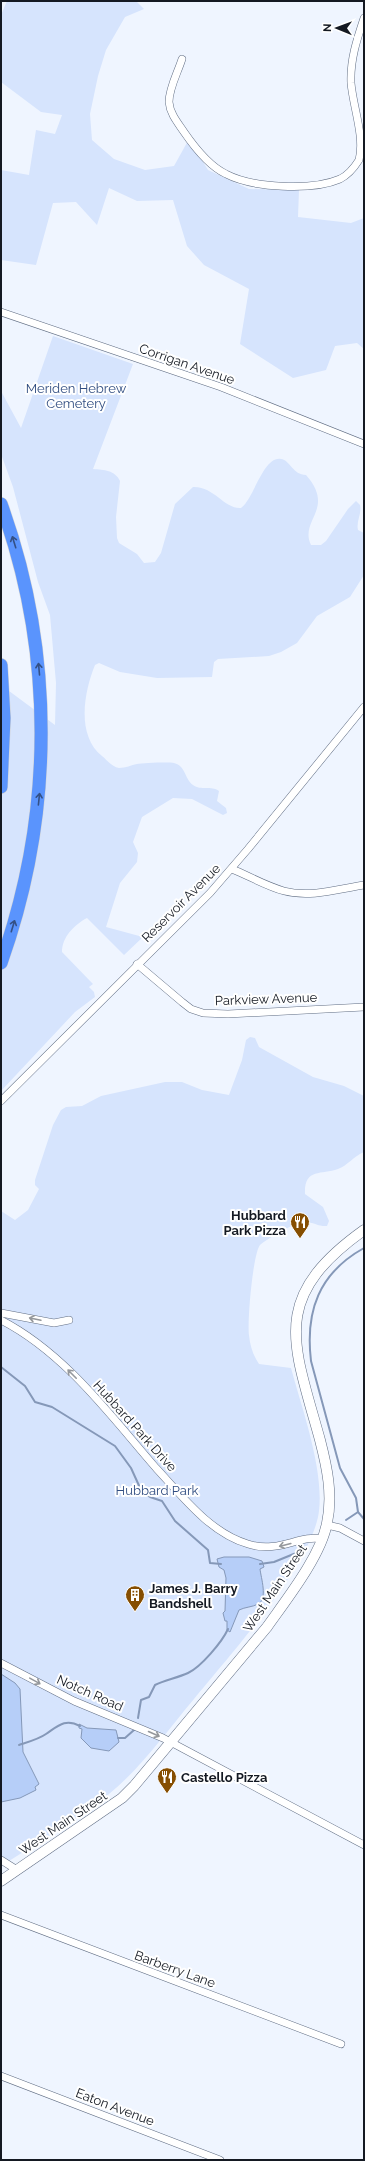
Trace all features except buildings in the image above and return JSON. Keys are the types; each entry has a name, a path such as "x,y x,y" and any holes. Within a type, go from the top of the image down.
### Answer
{"highway":[{"path":"1,504 21,567 31,614 38,658 42,734 39,794 33,843 19,905 1,963"},
{"path":"1,665 4,718 1,787"}],"main road":[{"name":"West Main Street","path":"1,1881 122,1798 170,1743 266,1627 310,1562 323,1539 327,1525 329,1504 328,1475 297,1353 296,1320 304,1292 312,1278 331,1256 364,1230"}],"street":[{"path":"182,59 171,93 170,110 189,139 217,169 238,179 267,185 303,185 330,182 347,174 359,159 362,150 361,130 353,99 351,70 356,44 364,18"},
{"name":"Corrigan Avenue","path":"1,312 221,387 364,444"},
{"name":"Reservoir Avenue","path":"1,1102 137,964 193,911 232,869 364,707"},
{"path":"232,869 272,887 299,893 313,893 364,885"},
{"name":"Parkview Avenue","path":"137,964 191,1009 203,1013 228,1014 364,1007"},
{"path":"1,1313 54,1323 69,1320"},
{"name":"Hubbard Park Drive","path":"1,1320 40,1346 72,1374 183,1498 224,1532 236,1540 261,1547 277,1547 312,1538 323,1539"},
{"path":"327,1525 340,1528 364,1541"},
{"name":"Notch Road","path":"1,1663 74,1701 155,1734 364,1845"},
{"path":"1,1860 17,1870"},
{"name":"Barberry Lane","path":"1,1915 341,2044"},
{"name":"Eaton Avenue","path":"1,2076 220,2160"}],"green space":[{"path":"7,1 136,1 144,9 125,17 106,50 98,76 90,114 92,140 114,159 145,170 174,166 189,139 208,170 249,189 299,190 298,217 351,223 364,218 364,349 357,343 335,346 326,370 293,378 240,344 249,289 204,265 187,246 173,200 137,201 109,188 97,225 76,202 53,203 36,265 1,260 1,170 29,175 36,130 55,134 62,115 41,112 1,82 1,15"},
{"name":"Meriden Hebrew Cemetery","path":"53,336 133,364 93,469 105,470 118,477 120,481 116,517 117,538 119,543 137,554 144,563 155,562 161,553 175,504 193,487 207,490 229,505 241,508 246,503 269,464 275,460 281,459 287,462 298,473 306,475 314,487 318,497 318,505 309,528 311,545 321,545 326,541 348,509 356,501 360,505 358,530 364,533 364,575 350,597 317,616 297,643 281,652 269,656 218,659 214,662 212,677 157,678 120,672 99,663 95,665 86,700 85,725 88,737 102,756 114,766 119,768 144,763 174,763 183,769 190,782 196,787 213,788 219,791 217,801 226,808 227,813 223,815 192,799 173,798 142,817 133,842 138,853 137,862 120,883 106,927 143,937 124,955 87,918 73,928 66,936 62,952 93,984 89,987 94,992 95,997 75,1012 1,1091 1,685 55,725 56,683 50,615 38,582 13,487 1,454 1,391 21,428"},
{"name":"Hubbard Park","path":"250,1037 255,1038 259,1047 313,1077 344,1086 364,1096 364,1152 341,1168 311,1176 307,1180 305,1186 305,1194 323,1207 329,1221 327,1226 306,1222 299,1223 268,1239 260,1245 257,1251 251,1288 249,1335 253,1354 259,1364 291,1368 311,1439 320,1494 319,1511 313,1532 302,1556 267,1609 132,1773 109,1794 83,1813 56,1832 1,1866 1,1211 15,1220 28,1210 39,1189 35,1185 35,1180 53,1125 61,1110 66,1107 82,1106 101,1096 165,1082 182,1082 202,1090 229,1095 242,1060 246,1040"}],"water":[{"path":"224,1557 249,1557 262,1561 264,1567 260,1569 263,1598 256,1605 239,1610 230,1632 227,1630 227,1621 225,1621 223,1613 225,1611 226,1578 224,1570 219,1567 217,1559"},
{"path":"1,1674 15,1683 20,1689 23,1752 39,1784 35,1787 36,1790 20,1798 1,1802"},
{"path":"79,1724 87,1728 116,1730 119,1742 109,1751 91,1748 81,1738 82,1729 79,1728"}],"waterway":[{"path":"364,1248 336,1269 326,1282 318,1295 310,1326 311,1361 340,1468 356,1498 358,1512 364,1519"},
{"path":"1,1367 25,1386 35,1402 52,1407 115,1446 131,1468 141,1490 150,1497 162,1501 175,1521 208,1550 210,1563 221,1564"},
{"path":"346,1520 358,1512"},
{"path":"260,1564 274,1562 301,1551"},
{"path":"138,1718 141,1700 149,1697 155,1685 184,1675 193,1670 211,1654 228,1629"},
{"path":"19,1745 40,1737 62,1724 70,1723 80,1726"},
{"path":"118,1738 125,1738 134,1730"}],"place":[{"name":"Hubbard Park Pizza","path":"300,1239"},
{"name":"James J. Barry Bandshell","path":"135,1612"},
{"name":"Castello Pizza","path":"167,1794"}]}
